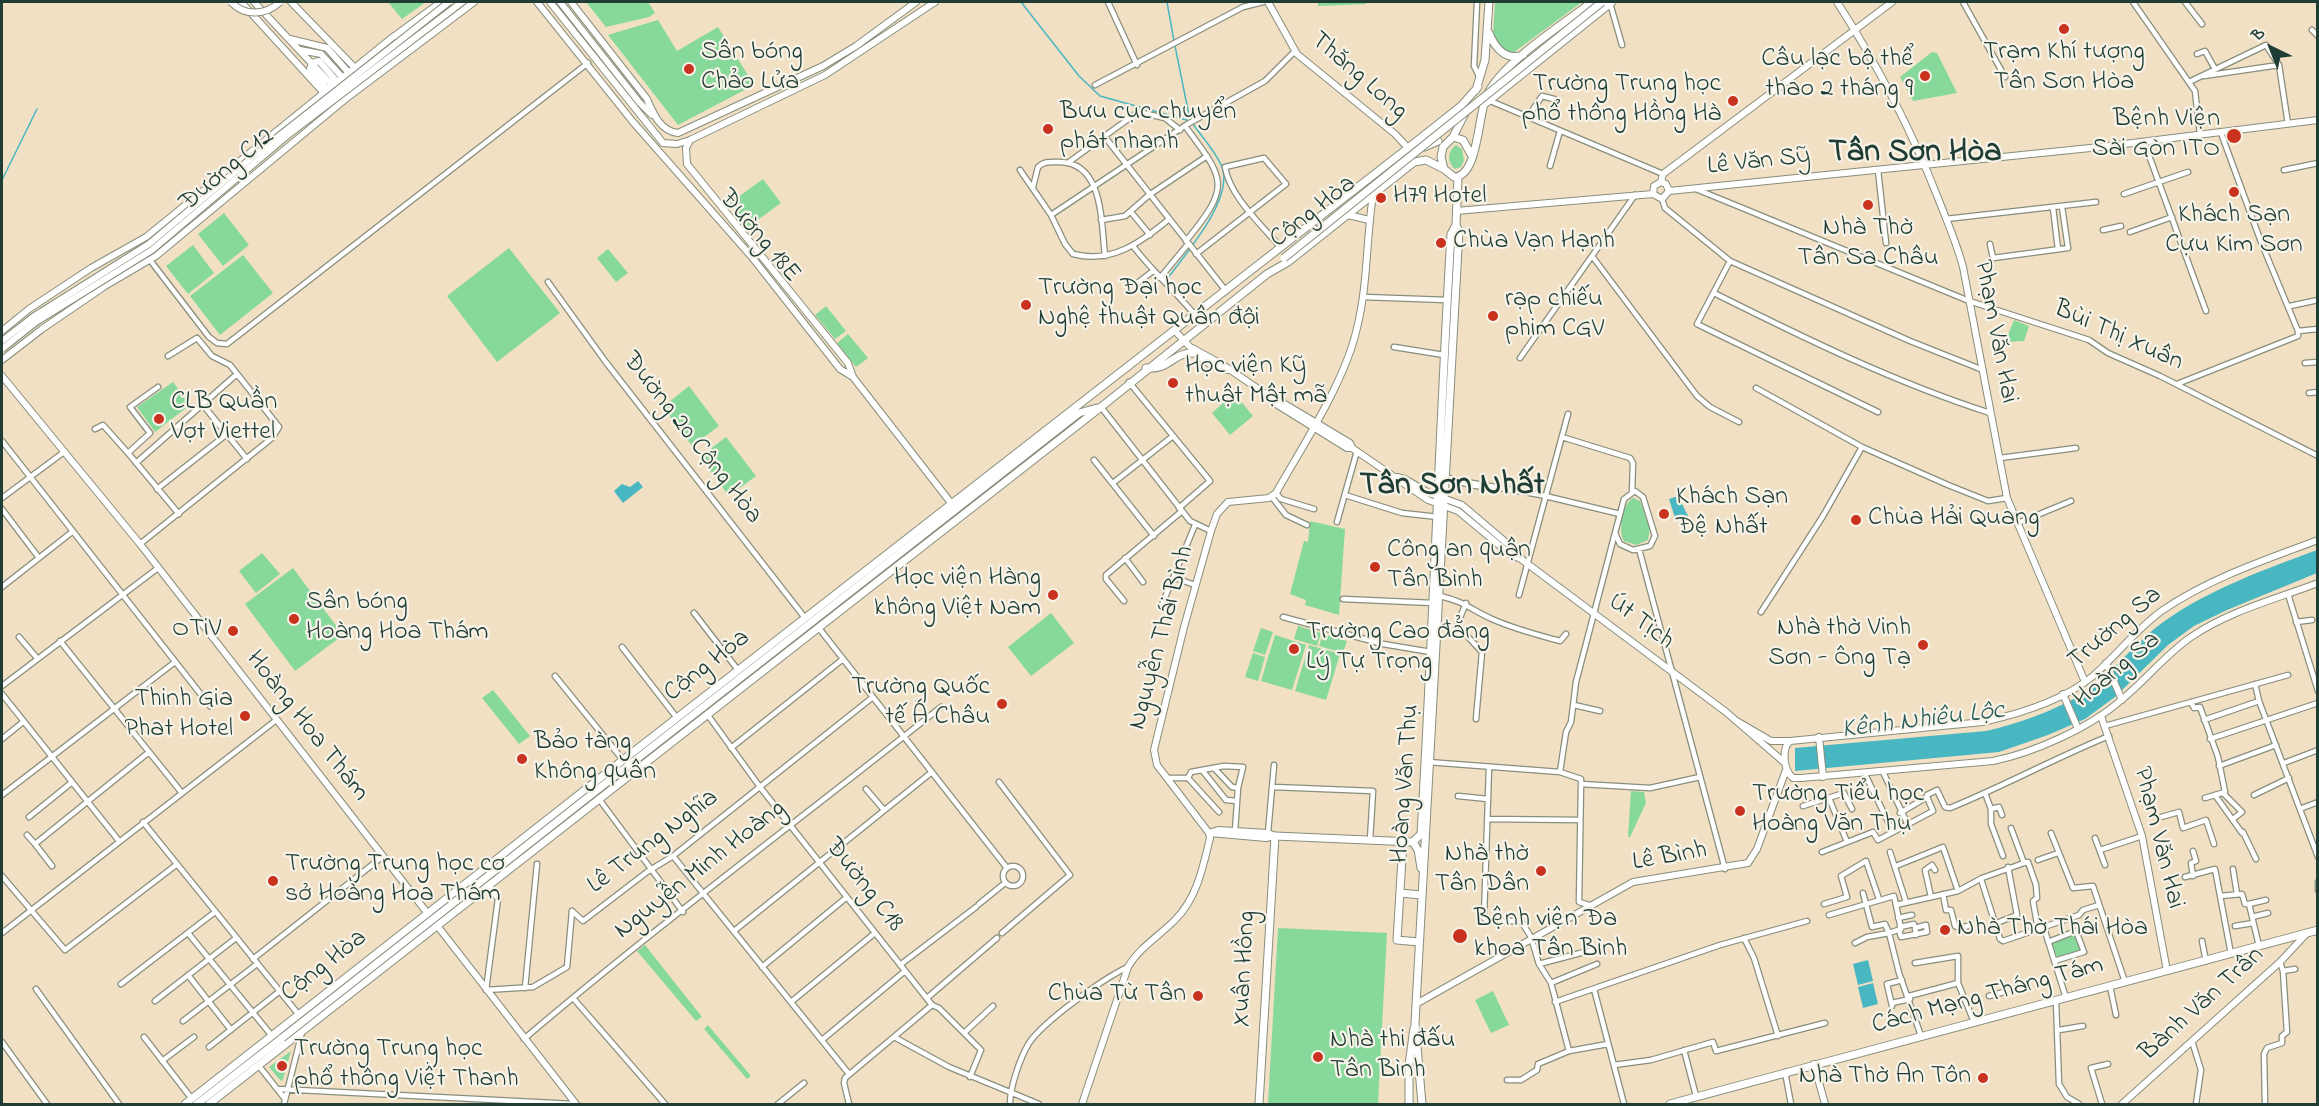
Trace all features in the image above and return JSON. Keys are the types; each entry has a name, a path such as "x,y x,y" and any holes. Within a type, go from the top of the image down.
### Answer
{"main road":[{"path":"1393,160 1453,137 1478,87 1488,31 1489,2"},
{"path":"1442,142 1441,157 1444,169 1450,176 1458,177 1468,171 1482,107 1496,80 1592,2"},
{"path":"1482,107 1608,2"},
{"path":"1267,274 1284,258 1608,2"},
{"path":"1488,31 1494,43 1503,53 1514,57 1524,55"},
{"name":"Cộng Hòa","path":"209,1104 437,926 595,796 818,627 1087,397 1393,160 1461,106 1478,87"},
{"path":"1453,137 1462,140 1468,146 1472,159"},
{"path":"1420,138 1442,142"},
{"name":"Cộng Hòa","path":"191,1103 272,1036 805,618 1101,406 1183,339 1267,274 1288,262 1372,195 1419,160 1428,160 1444,169"},
{"name":"Hoàng Văn Thụ","path":"1442,476 1459,231 1456,225 1458,177"},
{"name":"Hoàng Văn Thụ","path":"1409,1104 1409,1065 1415,1023 1422,874 1426,857 1428,762 1440,596 1444,355 1451,231 1456,225"},
{"path":"1146,369 1160,369 1180,355 1194,351"},
{"name":"Cộng Hòa","path":"1079,413 1087,397"},
{"name":"Cộng Hòa","path":"191,1103 282,1038 595,796 1079,413 1101,406"},
{"name":"Hoàng Văn Thụ","path":"1429,745 1431,652 1438,517 1441,502"},
{"name":"Hoàng Văn Thụ","path":"1413,842 1421,834 1428,762"},
{"path":"1271,834 1413,842 1419,855 1422,874"},
{"name":"Xuân Hồng","path":"1259,1104 1271,834"},
{"path":"1403,842 1397,940 1419,942"},
{"path":"459,889 468,901"},
{"path":"1400,893 1421,895"},
{"name":"Cách Mạng Tháng Tám","path":"1670,1104 2318,930"},
{"path":"394,940 404,952"},
{"name":"Hoàng Văn Thụ","path":"1415,1023 1422,1104"}],"street":[{"path":"231,2 236,7 253,13 272,8 280,2"},
{"path":"254,2 312,63"},
{"path":"291,2 367,82"},
{"name":"Đường C12","path":"2,331 63,287 146,237 354,67 441,2"},
{"path":"2,341 33,317 149,244 256,154 449,2"},
{"path":"2,350 36,322 152,250 290,134 462,2"},
{"name":"Đường C12","path":"2,360 42,328 150,260 348,97 474,2"},
{"name":"Đường 18E","path":"537,2 633,122 726,228 840,369 853,377"},
{"path":"550,2 636,105 654,116 666,129 678,133 823,66 916,2"},
{"path":"560,2 657,135"},
{"path":"571,2 647,99 654,116"},
{"path":"690,140 825,75 935,2"},
{"path":"1108,2 1137,65"},
{"path":"1095,86 1243,8 1263,2"},
{"name":"Thăng Long","path":"1268,2 1294,51 1395,134 1408,148"},
{"path":"1477,2 1474,66 1480,79"},
{"path":"1608,2 1622,45"},
{"name":"Phạm Văn Hai","path":"1837,2 1856,30 1889,89 1925,165 1962,262 2007,498 2085,682"},
{"path":"1653,194 1654,186 1661,182 1663,174 1893,2"},
{"path":"1963,2 2005,77"},
{"path":"2133,2 2195,91 2200,134"},
{"path":"2185,2 2202,24"},
{"path":"242,3 332,85"},
{"path":"2312,30 2318,36"},
{"path":"395,36 408,51"},
{"path":"289,39 327,48 348,72"},
{"path":"2189,82 2266,45 2279,65 2288,124"},
{"path":"300,50 321,54 332,85"},
{"path":"1051,215 1097,187 1198,118 1264,81 1294,51"},
{"path":"2197,54 2205,51 2215,69"},
{"path":"312,63 319,61 332,85"},
{"path":"312,63 310,69 348,97"},
{"path":"150,260 209,337 217,343 227,344 588,63"},
{"path":"2198,77 2279,65"},
{"path":"1528,117 1542,96 1554,99"},
{"path":"1488,100 1663,174"},
{"path":"1069,162 1141,112 1165,118 1184,127 1207,156 1215,167 1220,182 1217,194 1202,221 1160,278"},
{"name":"Lê Văn Sỹ","path":"1669,191 2221,133 2318,120"},
{"name":"Đường 18E","path":"633,122 657,135 663,143 690,140"},
{"path":"1550,166 1560,131"},
{"path":"2177,384 2298,336 2290,306 2261,242 2221,133"},
{"path":"1105,136 1168,220 1226,291"},
{"name":"Đường 18E","path":"690,140 686,148 687,164 848,363 853,377 956,509"},
{"path":"2144,141 2206,311"},
{"path":"244,155 254,175"},
{"path":"1101,220 1120,218 1131,212 1149,195 1207,156"},
{"path":"1194,252 1251,211 1286,184 1264,158 1225,166 1228,183 1251,211 1281,248"},
{"path":"1033,187 1036,172 1041,164 1069,162 1078,166 1097,187 1105,256"},
{"path":"2284,170 2318,163"},
{"path":"1020,170 1051,215 1067,249 1083,257 1105,256 1133,246 1168,220"},
{"path":"1878,170 1886,243"},
{"path":"2124,194 2188,172"},
{"path":"1661,182 1668,186 1669,191 1662,199"},
{"name":"Bùi Thị Xuân","path":"1695,189 1970,301 2089,340 2108,353 2177,384 2318,456"},
{"path":"1456,211 1653,194 1662,199 1665,208 1730,261 1983,370"},
{"path":"1274,495 1344,366 1357,330 1363,297 1372,195"},
{"path":"1520,358 1635,195"},
{"path":"1946,219 2096,202"},
{"path":"1990,244 1993,258 2068,248 2062,207"},
{"path":"2053,208 2058,249"},
{"path":"1131,212 1150,235"},
{"path":"1348,214 1369,220"},
{"path":"2130,232 2172,218"},
{"path":"726,228 734,222"},
{"path":"2103,230 2121,226"},
{"path":"1133,246 1153,271 1195,315"},
{"path":"1592,256 1697,396 1710,407 1739,422"},
{"path":"1730,261 1697,324 1878,412"},
{"path":"1136,284 1153,271"},
{"name":"Đường 20 Cộng Hòa","path":"548,282 605,360 805,618"},
{"path":"1714,293 1892,378 1933,395 1990,413"},
{"path":"1363,297 1447,300"},
{"path":"2290,306 2318,300"},
{"path":"800,318 808,312"},
{"path":"2298,331 2318,329"},
{"name":"Út Tịch","path":"1175,331 1194,351 1220,369 1227,370 1275,401 1278,400 1314,424 1350,443 1355,449 1396,477 1458,511 1511,555 1521,559 1736,720 1768,740"},
{"path":"140,544 272,438 279,427 230,365 212,356 197,338 168,356"},
{"path":"1394,347 1444,355"},
{"path":"2305,363 2318,362"},
{"path":"136,463 237,374"},
{"name":"Hoàng Hoa Thám","path":"2,376 140,544 275,721 575,1104"},
{"path":"1124,601 1106,579 1106,575 1154,536 1210,481 1129,382"},
{"path":"128,453 150,433 130,407 158,387"},
{"path":"1756,388 1862,447 1984,500 2007,498"},
{"path":"2309,393 2318,392"},
{"path":"203,405 247,459"},
{"path":"1101,406 1180,510 1195,525 1211,531"},
{"path":"1519,595 1529,565 1545,495 1568,414"},
{"path":"95,429 103,425 178,514"},
{"path":"157,489 226,434"},
{"path":"1113,483 1173,436"},
{"path":"1560,772 1566,732 1570,726 1574,705 1576,682 1593,612 1624,499 1632,492 1633,463 1630,458 1562,437"},
{"path":"2,441 72,532 124,593 175,663 210,706"},
{"path":"1761,612 1829,506 1862,447"},
{"path":"2000,458 2076,448"},
{"path":"1337,522 1355,449"},
{"path":"2,498 64,452"},
{"path":"1094,460 1154,536"},
{"path":"1442,476 1545,495 1620,514"},
{"path":"1615,533 1623,546 1639,549 1653,543 1655,532 1642,495 1632,492"},
{"path":"1274,495 1314,509"},
{"path":"1274,495 1286,515 1307,525"},
{"name":"Nguyễn Thái Bình","path":"1209,833 1155,760 1154,746 1195,585 1217,514 1228,502 1274,495"},
{"path":"1345,495 1402,513 1438,517"},
{"path":"2018,523 2071,501"},
{"path":"2,509 39,558"},
{"path":"1161,607 1175,578 1182,552 1195,525"},
{"path":"2,587 72,532"},
{"name":"Trường Sa","path":"1768,740 1819,740 1983,722 2064,696 2107,666 2143,626 2178,600 2231,574 2318,540"},
{"path":"1639,549 1725,868"},
{"path":"1125,558 1143,582"},
{"path":"2,686 158,568"},
{"path":"2,576 7,583"},
{"path":"1175,578 1195,585"},
{"name":"Hoàng Sa","path":"1781,785 1793,778 1822,774 1865,774 2001,759 2101,717 2174,650 2200,631 2235,614 2318,583"},
{"path":"2288,594 2318,691"},
{"path":"1440,596 1466,603 1492,619 1528,633 1560,641 1566,634"},
{"path":"1343,599 1434,603"},
{"path":"1466,603 1457,625 1482,651 1476,719"},
{"path":"694,613 738,670"},
{"path":"1283,617 1383,644 1431,652"},
{"path":"2296,622 2312,620"},
{"path":"818,627 1007,868"},
{"path":"20,637 37,658"},
{"path":"60,641 182,793"},
{"path":"622,647 677,718"},
{"path":"731,748 843,659"},
{"path":"2,795 175,663"},
{"path":"2107,666 2121,698"},
{"path":"2105,726 2288,675"},
{"path":"555,676 623,760"},
{"path":"2256,684 2266,721 2284,763 2318,857"},
{"path":"2,694 119,841"},
{"path":"2064,696 2077,727"},
{"name":"Lê Trung Nghĩa","path":"486,990 533,987 567,967 572,911 583,921 651,869 673,856 873,697"},
{"path":"2204,720 2259,701"},
{"path":"2191,702 2194,708 2200,707 2218,757 2225,792 2223,793"},
{"path":"2210,739 2318,703"},
{"path":"1574,705 1600,711"},
{"name":"Nguyễn Minh Hoàng","path":"524,1039 619,958 705,895 941,707"},
{"name":"Đường C18","path":"706,714 760,787 932,1005 939,1008 982,1051 970,1077"},
{"name":"Phạm Văn Hai","path":"2101,717 2142,836 2167,971"},
{"name":"Út Tịch","path":"1736,720 1786,765"},
{"path":"2,933 275,721"},
{"path":"2,739 23,722"},
{"path":"1900,813 1937,790 1945,807 1950,808 2017,780 2064,754 2109,736"},
{"path":"1819,740 1822,774"},
{"path":"1790,741 1786,747 1786,765 1793,778"},
{"path":"2219,766 2276,745"},
{"path":"2284,763 2316,751 2318,759"},
{"path":"35,844 148,752"},
{"path":"1428,762 1560,772 1581,779 1578,902 1589,905"},
{"path":"1271,834 1274,765"},
{"name":"Lê Bình","path":"1416,1004 1531,937 1636,881 1743,866 1752,860 1781,785 1786,765"},
{"path":"1188,778 1191,772 1214,768 1244,767 1238,788 1234,831"},
{"path":"1489,767 1484,918 1489,921 1521,921 1531,937 1539,964 1551,983 1569,1052"},
{"path":"1214,768 1232,787 1238,788"},
{"path":"1202,770 1226,800 1237,801"},
{"path":"734,931 932,772"},
{"path":"1883,772 1900,813 1908,825"},
{"path":"1865,774 1893,832"},
{"path":"1581,784 1650,788 1700,777"},
{"path":"1167,778 1188,778 1219,812"},
{"path":"2254,795 2289,778"},
{"path":"999,782 1070,875 1002,933"},
{"path":"29,817 71,783"},
{"path":"1272,787 1373,791 1370,840"},
{"path":"866,789 884,810"},
{"path":"1803,806 1844,793 1852,809"},
{"path":"1985,793 1990,809 1989,817 2003,856"},
{"path":"2205,798 2223,793"},
{"path":"2223,793 2242,812 2233,819"},
{"path":"2215,795 2243,832 2256,859"},
{"path":"595,796 683,912"},
{"path":"1458,796 1488,799"},
{"path":"1822,852 1873,831 1878,840 1908,825 1934,811 1927,797"},
{"path":"1829,798 1847,842"},
{"path":"2300,809 2318,802"},
{"path":"1990,809 1999,807 2002,815"},
{"path":"2161,817 2179,812 2183,828 2206,820 2214,844"},
{"path":"1487,819 1580,820"},
{"path":"143,822 299,1015"},
{"path":"2011,828 2024,863"},
{"path":"1209,833 1218,830 1271,834"},
{"path":"1209,833 1266,838 1271,834"},
{"path":"1082,1104 1128,968 1137,954 1177,918 1191,897 1201,874 1209,833"},
{"path":"2051,833 2073,888 2093,886 2125,982"},
{"path":"27,835 52,866"},
{"path":"2100,850 2142,836"},
{"path":"2095,838 2105,865"},
{"path":"1896,866 1943,847 1958,891"},
{"path":"2193,851 2196,861 2191,863 2193,876"},
{"path":"1890,852 1906,902"},
{"path":"2038,860 2058,853"},
{"path":"673,856 849,1074"},
{"path":"183,1021 382,857"},
{"path":"1824,904 1847,897 1841,876 1866,861 1879,899"},
{"path":"1896,904 1958,891 2008,867 2028,862 2036,885 2037,898 2033,901 2066,998"},
{"path":"525,988 537,864"},
{"path":"2,876 65,950 176,865"},
{"path":"1931,897 1925,870 1932,865 1935,870"},
{"path":"1994,924 2017,915 2008,867"},
{"path":"1005,883 1002,876 1007,868"},
{"path":"1005,883 1016,886 1023,876 1018,868 1007,868"},
{"path":"2185,877 2215,869 2231,954"},
{"path":"2233,869 2237,894"},
{"path":"1981,879 1994,924 2003,941 2041,929 2099,905"},
{"path":"2318,882 2318,890"},
{"path":"900,965 1005,883"},
{"path":"486,990 498,899 488,885"},
{"path":"1863,893 1872,927 1885,924 1889,933 1921,1036"},
{"path":"1943,894 1946,910 1951,910 1955,926 1959,928 1968,926"},
{"path":"2220,896 2242,894 2245,904 2266,900"},
{"path":"1829,915 1894,896 1901,937 1916,935"},
{"path":"762,966 847,897"},
{"path":"2249,904 2259,946"},
{"path":"121,984 215,912"},
{"path":"2235,926 2268,913"},
{"path":"1898,918 1912,915"},
{"path":"1555,1002 1744,938 1807,921"},
{"path":"1855,943 1867,937 1889,933 1914,924"},
{"path":"2048,942 2076,931 2084,952 2054,962"},
{"name":"Bành Văn Trân","path":"2122,1104 2280,962 2308,932"},
{"path":"188,933 272,1036"},
{"path":"791,1002 875,933"},
{"path":"155,1001 236,938"},
{"path":"927,998 997,938"},
{"path":"1744,938 1754,958 1778,1036"},
{"path":"2202,941 2206,961"},
{"path":"1539,964 1592,950"},
{"path":"1915,963 1958,956 1958,983 1974,1022"},
{"path":"2265,1104 2264,1054 2267,1048 2282,1043 2283,1036 2287,1032 2283,970 2280,962"},
{"path":"1551,983 1597,964"},
{"path":"1010,1104 1026,1049 1033,1038 1086,993 1107,978 1128,968"},
{"path":"2283,970 2295,969"},
{"path":"822,1041 905,971"},
{"path":"188,975 231,1030"},
{"path":"1902,980 1888,983 1892,1005 1958,983"},
{"path":"2110,986 2116,1016"},
{"path":"36,989 119,1104"},
{"path":"1594,989 1624,1104"},
{"path":"209,1047 280,991"},
{"path":"1989,996 2004,992"},
{"path":"573,998 665,1104"},
{"path":"2056,1000 2059,1030 2059,1084 2067,1097 2079,1104"},
{"path":"849,1104 844,1083 849,1074 932,1005"},
{"path":"964,1033 993,1006"},
{"path":"1614,1065 1651,1060 1713,1042 1716,1052 1825,1023"},
{"path":"2059,1030 2083,1026"},
{"path":"285,1101 302,1032"},
{"path":"144,1037 191,1103"},
{"path":"162,1061 194,1037"},
{"path":"894,1037 970,1077 1011,1095 1039,1104"},
{"path":"2193,1041 2201,1070 2196,1104"},
{"path":"2,1042 47,1104"},
{"path":"1508,1080 1521,1080 1537,1070 1538,1064 1569,1052 1608,1044"},
{"path":"1684,1050 1695,1096"},
{"path":"1814,1064 1825,1104"},
{"path":"2102,1104 2091,1068 2108,1064"},
{"path":"259,1066 285,1101"},
{"path":"1785,1072 1791,1104"},
{"path":"778,1104 804,1083"},
{"path":"278,1089 575,1104"}],"green space":[{"path":"388,2 426,2 402,19"},
{"path":"586,2 648,2 655,13 649,17 606,27"},
{"path":"1318,2 1366,2 1366,4 1318,6"},
{"path":"1495,2 1582,2 1513,53 1503,51 1493,35"},
{"name":"Sân bóng Chảo Lửa","path":"658,20 677,51 718,27 754,85 678,125 608,35"},
{"name":"Câu lạc bộ thể thao 2 tháng 9","path":"1932,52 1937,53 1957,93 1913,101 1900,77"},
{"path":"1456,145 1462,149 1464,160 1461,167 1455,169 1449,157"},
{"path":"763,179 781,203 748,227 730,203"},
{"path":"224,213 249,245 223,266 198,234"},
{"path":"193,245 214,273 188,294 166,266"},
{"path":"509,248 560,313 497,362 447,296"},
{"path":"608,249 628,273 616,282 597,258"},
{"path":"243,255 273,293 220,335 190,296"},
{"path":"826,306 846,331 835,339 815,315"},
{"path":"2014,320 2029,326 2024,341 2005,342"},
{"path":"848,334 868,358 856,367 837,343"},
{"name":"CLB Quần Vợt Viettel","path":"173,382 190,405 155,432 137,407"},
{"path":"689,386 719,426 692,446 663,407"},
{"path":"1234,393 1253,416 1230,435 1212,413"},
{"path":"726,437 756,476 729,496 700,457"},
{"path":"1633,498 1640,501 1650,529 1648,540 1636,545 1624,541 1621,531 1626,506"},
{"path":"1310,521 1345,529 1339,615 1305,605 1306,600 1290,594 1304,541 1308,542"},
{"path":"262,553 280,574 256,593 239,571"},
{"name":"Sân bóng Hoàng Hoa Thám","path":"293,568 343,635 295,671 245,604"},
{"path":"1051,613 1074,643 1031,676 1008,647"},
{"path":"1298,626 1321,633 1317,646 1294,639"},
{"path":"1261,628 1273,632 1265,655 1253,651"},
{"path":"1323,634 1347,641 1343,653 1319,646"},
{"path":"1275,635 1306,645 1292,690 1261,681"},
{"path":"1309,645 1340,654 1326,700 1295,691"},
{"path":"1253,653 1265,657 1258,681 1245,677"},
{"path":"493,690 530,736 519,744 482,698"},
{"path":"1631,791 1644,792 1646,803 1628,837"},
{"path":"1278,928 1387,933 1378,1104 1268,1104"},
{"path":"2075,934 2082,954 2059,962 2051,942"},
{"path":"645,945 702,1017 696,1021 637,951"},
{"path":"1493,991 1509,1025 1491,1033 1475,1000"},
{"path":"708,1025 751,1076 747,1079 704,1029"},
{"path":"291,1051 283,1079 281,1081 269,1067"}],"water":[{"path":"638,481 643,487 623,503 614,491 622,484 630,487"},
{"path":"1678,496 1688,516 1682,522 1675,518 1669,499"},
{"name":"Kênh Nhiêu Lộc","path":"2317,550 2317,573 2194,626 2168,645 2115,697 2085,719 2048,735 1999,752 1795,771 1795,748 1986,731 2046,712 2075,698 2099,682 2148,634 2202,598 2278,564"},
{"path":"1868,960 1873,981 1858,985 1853,964"},
{"path":"1873,983 1878,1004 1863,1008 1858,987"}],"waterway":[{"path":"1021,2 1079,76 1100,96 1190,121"},
{"path":"1167,2 1174,41"},
{"path":"1175,46 1190,120"},
{"path":"2,180 37,109"},
{"path":"1168,278 1215,210 1224,180 1222,167 1213,150 1193,124"}],"place":[{"name":"Trạm Khí tượng Tân Sơn Hòa","path":"2064,29"},
{"name":"Sân bóng Chảo Lửa","path":"689,69"},
{"name":"Câu lạc bộ thể thao 2 tháng 9","path":"1925,76"},
{"name":"Trường Trung học phổ thông Hồng Hà","path":"1733,101"},
{"name":"Bưu cục chuyển phát nhanh","path":"1048,129"},
{"name":"Bệnh Viện Sài Gòn ITO","path":"2234,136"},
{"name":"Khách Sạn Cựu Kim Sơn","path":"2234,192"},
{"name":"H79 Hotel","path":"1381,198"},
{"name":"Nhà Thờ Tân Sa Châu","path":"1868,205"},
{"name":"Chùa Vạn Hạnh","path":"1441,243"},
{"name":"Trường Đại học Nghệ thuật Quân đội","path":"1026,305"},
{"name":"rạp chiếu phim CGV","path":"1493,316"},
{"name":"Học viện Kỹ thuật Mật mã","path":"1173,383"},
{"name":"CLB Quần Vợt Viettel","path":"159,419"},
{"name":"Khách Sạn Đệ Nhất","path":"1664,514"},
{"name":"Chùa Hải Quang","path":"1856,520"},
{"name":"Công an quận Tân Bình","path":"1375,567"},
{"name":"Học viện Hàng không Việt Nam","path":"1053,595"},
{"name":"Sân bóng Hoàng Hoa Thám","path":"294,619"},
{"name":"OTiV","path":"233,631"},
{"name":"Nhà thờ Vinh Sơn - Ông Tạ","path":"1923,645"},
{"name":"Trường Cao đẳng Lý Tự Trọng","path":"1294,649"},
{"name":"Trường Quốc tế Á Châu","path":"1002,704"},
{"name":"Thinh Gia Phat Hotel","path":"245,716"},
{"name":"Bảo tàng Không quân","path":"522,759"},
{"name":"Trường Tiểu học Hoàng Văn Thụ","path":"1740,811"},
{"name":"Nhà thờ Tân Dân","path":"1541,871"},
{"name":"Trường Trung học cơ sở Hoàng Hoa Thám","path":"273,881"},
{"name":"Nhà Thờ Thái Hòa","path":"1945,930"},
{"name":"Bệnh viện Đa khoa Tân Bình","path":"1460,936"},
{"name":"Chùa Từ Tân","path":"1198,996"},
{"name":"Nhà thi đấu Tân Bình","path":"1318,1057"},
{"name":"Trường Trung học phổ thông Việt Thanh","path":"282,1066"},
{"name":"Nhà Thờ An Tôn","path":"1983,1078"}],"district":[{"name":"Tân Sơn Hòa","path":"1915,155"},
{"name":"Tân Sơn Nhất","path":"1452,488"}]}
